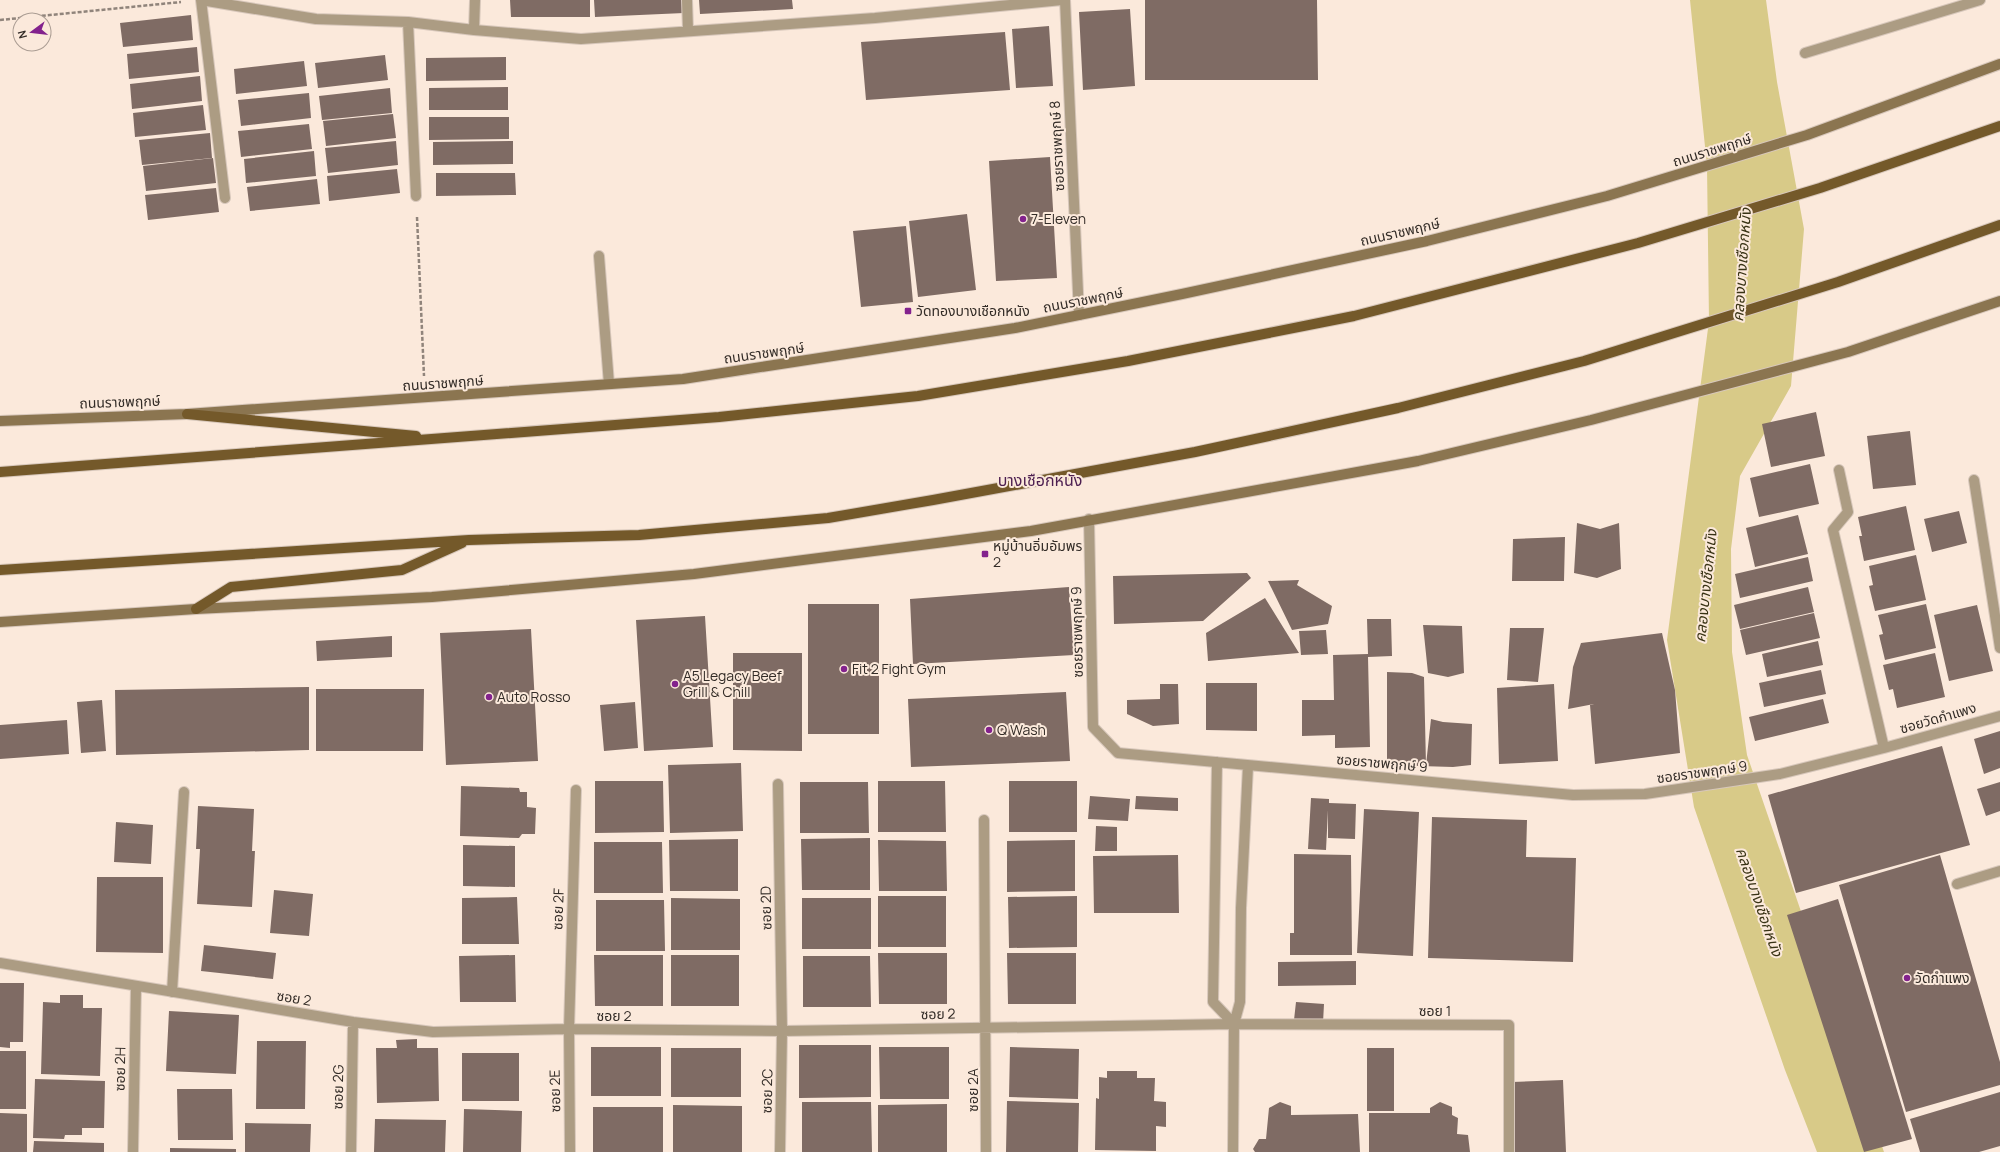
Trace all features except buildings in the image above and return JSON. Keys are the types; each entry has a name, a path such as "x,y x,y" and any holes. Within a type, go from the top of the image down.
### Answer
{"main road":[{"name":"ถนนราชพฤกษ์","path":"0,421 187,414 609,384 699,376 957,338 1079,316 1427,241 1607,196 1807,135 2000,64"},
{"path":"0,472 719,417 918,396 1128,361 1354,316 1638,243 1820,188 2000,126"},
{"path":"0,570 469,540 638,535 828,518 1195,452 1398,408 1584,361 1838,282 2000,225"},
{"path":"0,622 196,609 432,597 694,574 1031,531 1089,519 1418,461 1591,420 1848,352 2000,301"},
{"path":"187,414 444,439"},
{"path":"196,609 231,587 402,570 469,540"}],"street":[{"path":"225,198 201,0 316,19 408,22 474,30 581,39 688,30 876,18 1063,0"},
{"path":"474,30 475,0"},
{"path":"687,0 688,30"},
{"name":"ซอยราชพฤกษ์ 8","path":"1063,0 1079,316"},
{"path":"1805,53 1980,0"},
{"path":"408,22 416,196"},
{"path":"599,256 609,384"},
{"path":"1839,470 1848,512 1833,530 1884,748"},
{"path":"1974,480 2000,648"},
{"name":"ซอยราชพฤกษ์ 9","path":"1089,519 1093,727 1118,753 1573,796 1645,794 1780,774 1884,748"},
{"name":"ซอยวัดกำแพง","path":"1884,748 2000,716"},
{"path":"1217,762 1213,1002 1234,1024"},
{"path":"1233,1152 1234,1024 1240,1002 1241,908 1248,766"},
{"name":"ซอย 2D","path":"778,784 782,1031"},
{"name":"ซอย 2F","path":"569,1029 576,790"},
{"path":"172,992 184,792"},
{"name":"ซอย 2A","path":"984,820 987,1028 986,1152"},
{"path":"1957,884 2000,871"},
{"name":"ซอย 2","path":"0,964 353,1022 433,1032 569,1029 782,1031 1234,1024"},
{"name":"ซอย 2H","path":"132,1152 136,986"},
{"name":"ซอย 2G","path":"351,1152 353,1022"},
{"name":"ซอย 1","path":"1234,1024 1509,1025 1510,1152"},
{"name":"ซอย 2E","path":"569,1029 570,1152"},
{"name":"ซอย 2C","path":"780,1152 782,1031"}],"path":[{"path":"0,20 201,0"},
{"path":"416,196 425,398"}],"water":[{"name":"คลองบางเชือกหนัง","path":"1690,0 1766,0 1777,82 1804,229 1791,386 1740,476 1731,549 1732,652 1747,755 1884,1152 1817,1152 1785,1070 1694,807 1667,640 1709,321 1707,166"}],"place":[{"name":"7-Eleven","path":"1023,219"},
{"name":"วัดทองบางเชือกหนัง","path":"908,311"},
{"name":"หมู่บ้านอิ่มอัมพร 2","path":"985,554"},
{"name":"Fit 2 Fight Gym","path":"844,669"},
{"name":"A5 Legacy Beef Grill & Chill","path":"675,684"},
{"name":"Auto Rosso","path":"489,697"},
{"name":"Q Wash","path":"989,730"},
{"name":"วัดกำแพง","path":"1907,978"}],"district":[{"name":"บางเชือกหนัง","path":"1040,480"}]}
